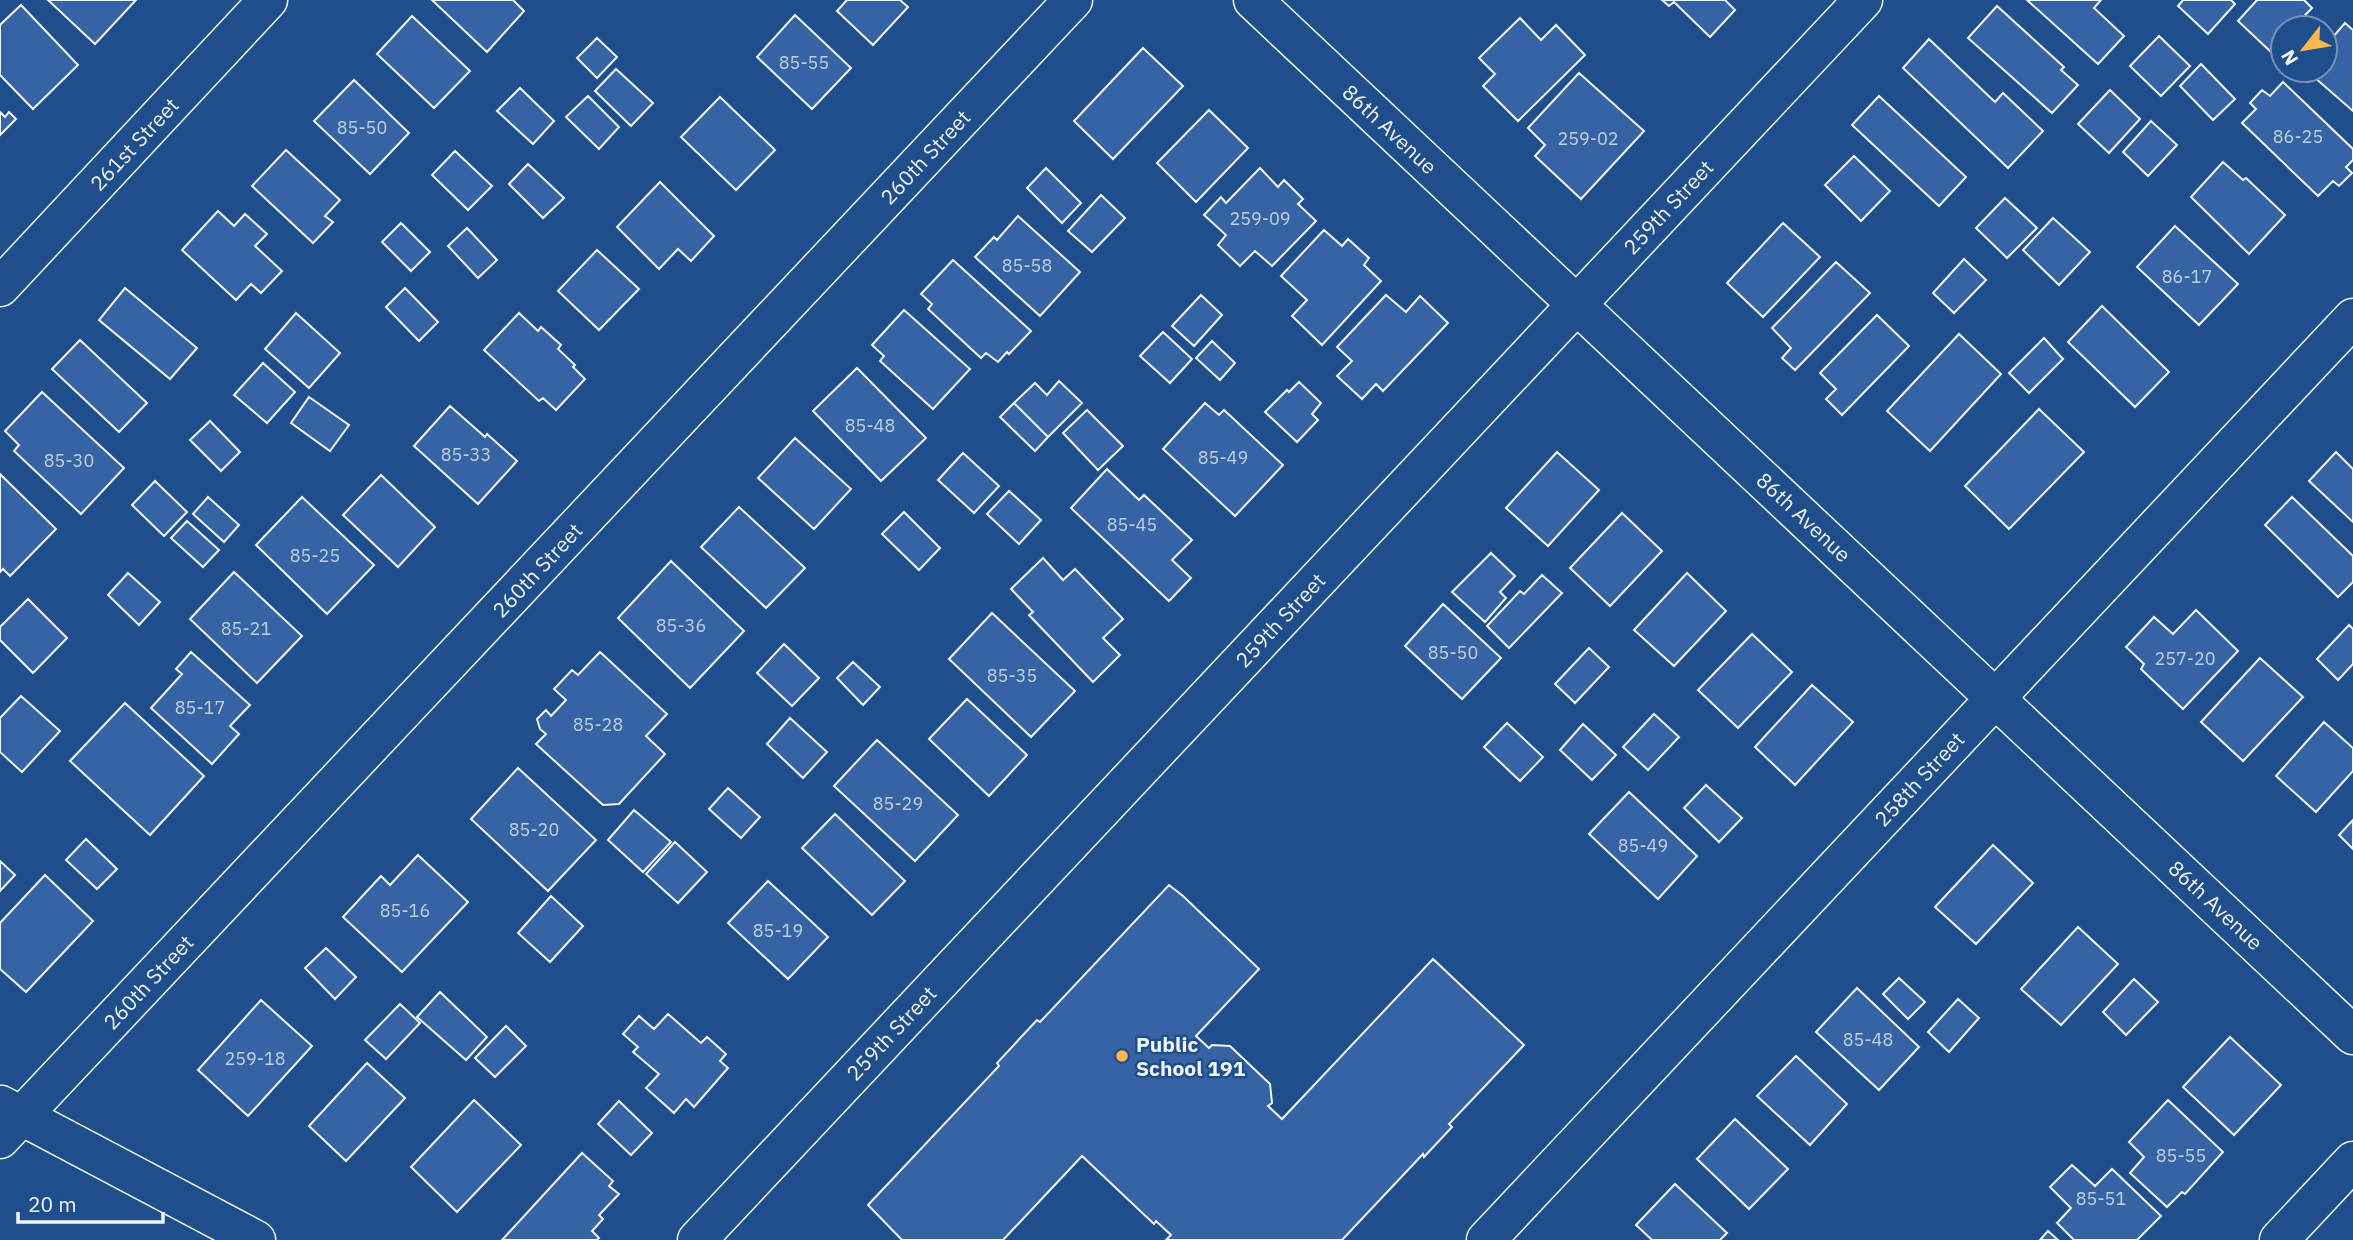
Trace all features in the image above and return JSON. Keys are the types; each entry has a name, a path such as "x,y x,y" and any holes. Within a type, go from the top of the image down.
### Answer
{"street":[{"name":"261st Street","path":"0,287 268,0"},
{"name":"260th Street","path":"7,1120 1073,0"},
{"name":"86th Avenue","path":"1253,0 1996,696 2353,1035"},
{"name":"259th Street","path":"697,1240 1863,0"},
{"name":"258th Street","path":"1486,1240 2353,318"},
{"path":"7,1120 256,1240"},
{"path":"2279,1240 2353,1161"}],"building":[{"path":"48,0 136,0 95,44"},
{"path":"432,0 513,0 524,11 487,52"},
{"path":"847,0 900,0 908,7 873,45 837,11"},
{"path":"1662,0 1725,0 1735,10 1710,37 1674,2 1669,6"},
{"path":"2027,0 2101,0 2094,8 2124,36 2098,64"},
{"path":"2183,0 2231,0 2235,4 2208,34 2178,6"},
{"path":"2257,0 2304,0 2312,8 2306,14 2269,14 2269,50 2238,21"},
{"path":"21,5 78,65 33,109 0,75 0,25"},
{"path":"1997,6 2064,67 2061,70 2078,85 2052,113 1968,38"},
{"path":"795,15 851,68 812,109 757,57"},
{"path":"412,16 470,71 434,108 377,54"},
{"path":"1520,18 1541,40 1556,25 1585,55 1518,121 1483,86 1495,74 1479,58"},
{"path":"2345,23 2353,30 2353,111 2322,84 2339,84 2339,30"},
{"path":"2159,36 2190,66 2161,96 2130,66"},
{"path":"597,38 617,57 597,78 577,58"},
{"path":"1929,39 1995,102 2003,93 2043,131 2008,168 1903,68"},
{"path":"1143,48 1183,86 1113,159 1074,121"},
{"path":"2201,64 2235,99 2213,120 2180,86"},
{"path":"616,69 653,103 631,126 595,91"},
{"path":"1579,73 1644,131 1581,199 1535,156 1545,145 1528,128"},
{"path":"354,80 409,133 370,174 314,121"},
{"path":"2281,84 2285,84 2353,149 2353,160 2346,167 2352,173 2339,186 2333,181 2318,196 2242,123 2256,109 2250,103 2262,90 2270,96"},
{"path":"520,88 554,121 533,144 497,111"},
{"path":"2110,90 2140,119 2109,153 2078,124"},
{"path":"588,96 619,127 599,149 566,117"},
{"path":"1879,96 1966,177 1939,206 1852,125"},
{"path":"720,97 775,150 736,190 681,137"},
{"path":"1209,110 1248,148 1196,202 1157,163"},
{"path":"0,112 5,117 9,112 16,119 0,135"},
{"path":"2151,121 2177,145 2148,176 2123,152"},
{"path":"286,150 340,200 325,216 333,222 313,243 252,186"},
{"path":"455,151 492,186 468,210 432,175"},
{"path":"1854,156 1890,191 1861,221 1825,185"},
{"path":"2223,162 2243,180 2246,178 2285,215 2249,254 2191,197"},
{"path":"528,164 564,198 543,218 509,184"},
{"path":"1046,168 1081,203 1062,223 1027,188"},
{"path":"1260,168 1278,187 1284,180 1303,199 1298,204 1316,221 1272,266 1255,251 1240,266 1218,245 1226,235 1204,215 1221,197 1226,203"},
{"path":"660,182 714,236 691,261 678,249 659,269 617,227"},
{"path":"1101,195 1125,218 1092,252 1068,231"},
{"path":"2005,198 2037,228 2007,258 1976,228"},
{"path":"218,211 234,226 245,214 267,234 255,246 282,271 261,293 251,284 236,300 182,250"},
{"path":"1018,216 1080,272 1040,316 975,257 994,237 997,240"},
{"path":"2053,218 2090,252 2059,285 2023,250"},
{"path":"401,223 430,252 411,271 382,242"},
{"path":"1783,223 1820,257 1763,317 1727,283"},
{"path":"2175,226 2238,284 2199,325 2137,267"},
{"path":"467,228 497,260 478,278 448,246"},
{"path":"1324,230 1342,246 1348,239 1369,258 1364,265 1381,281 1322,345 1292,316 1307,300 1281,276"},
{"path":"597,250 639,289 599,330 558,291"},
{"path":"1964,259 1986,280 1954,313 1933,293"},
{"path":"953,260 1031,331 998,362 986,353 981,358 928,309 932,304 921,294"},
{"path":"1836,262 1870,293 1795,370 1782,358 1791,348 1772,328"},
{"path":"125,288 197,348 170,379 99,320"},
{"path":"405,288 438,322 419,341 386,307"},
{"path":"1201,295 1222,315 1194,346 1172,326"},
{"path":"1386,295 1406,312 1420,296 1448,323 1383,391 1376,384 1362,399 1337,376 1352,361 1337,347"},
{"path":"2102,306 2169,372 2135,407 2068,342"},
{"path":"904,310 970,369 933,409 880,361 884,356 872,345"},
{"path":"296,313 340,353 309,388 265,349"},
{"path":"519,313 538,331 541,327 561,345 558,349 585,379 556,410 543,398 539,401 484,350"},
{"path":"1877,315 1909,346 1842,415 1826,399 1836,389 1820,373"},
{"path":"1163,332 1192,359 1170,383 1140,356"},
{"path":"1959,334 2001,374 1930,451 1887,411"},
{"path":"2044,338 2063,359 2029,393 2009,373"},
{"path":"80,340 147,403 119,432 52,369"},
{"path":"1212,341 1235,363 1220,380 1196,358"},
{"path":"263,363 295,392 267,423 234,395"},
{"path":"857,368 926,438 881,481 813,411"},
{"path":"1059,381 1082,403 1048,437 1014,403 1035,383 1047,395"},
{"path":"1299,382 1321,403 1312,414 1318,420 1297,442 1265,412"},
{"path":"42,392 124,468 81,514 14,451 19,445 5,431"},
{"path":"309,397 349,425 330,451 291,423"},
{"path":"1014,403 1048,437 1035,451 1000,417"},
{"path":"1205,403 1219,415 1224,410 1283,465 1235,516 1163,449"},
{"path":"450,406 517,461 478,504 414,446"},
{"path":"2039,409 2084,452 2009,529 1965,486"},
{"path":"1087,410 1123,446 1098,470 1063,433"},
{"path":"210,421 240,452 221,471 190,440"},
{"path":"795,438 851,489 814,529 758,478"},
{"path":"1557,452 1599,490 1548,546 1506,508"},
{"path":"2336,452 2353,469 2353,522 2309,481"},
{"path":"963,453 999,486 974,513 938,480"},
{"path":"1107,469 1139,500 1144,495 1192,540 1172,560 1191,578 1169,601 1071,508"},
{"path":"0,474 56,529 10,576 3,569 0,572"},
{"path":"381,475 435,527 398,567 343,515"},
{"path":"155,481 187,512 164,536 132,505"},
{"path":"1009,491 1041,520 1019,544 987,514"},
{"path":"208,497 239,525 224,542 193,514"},
{"path":"302,497 374,565 327,614 256,545"},
{"path":"2292,497 2353,556 2353,582 2338,597 2265,525"},
{"path":"739,507 805,568 766,608 701,547"},
{"path":"904,512 940,548 919,570 882,534"},
{"path":"1622,513 1662,551 1610,606 1570,568"},
{"path":"187,521 219,550 203,567 171,538"},
{"path":"1491,553 1515,576 1500,592 1506,598 1485,622 1452,592"},
{"path":"1043,558 1063,580 1075,569 1123,619 1103,638 1120,655 1093,682 1029,615 1033,612 1011,589"},
{"path":"671,561 744,631 690,688 618,618"},
{"path":"234,572 302,636 257,683 190,619"},
{"path":"128,573 160,602 139,625 108,595"},
{"path":"1687,573 1726,611 1674,666 1634,630"},
{"path":"1542,575 1562,593 1509,648 1487,626 1520,591 1524,594"},
{"path":"28,599 67,638 33,673 0,640 0,627"},
{"path":"1443,604 1501,658 1462,699 1405,646"},
{"path":"2196,610 2238,651 2183,709 2141,669 2144,664 2126,647 2154,617 2173,634"},
{"path":"992,613 1075,691 1031,737 949,659"},
{"path":"2349,625 2353,629 2353,664 2338,680 2317,659"},
{"path":"1752,634 1792,672 1738,728 1698,690"},
{"path":"784,644 819,678 792,706 757,673"},
{"path":"1589,648 1609,667 1575,703 1555,684"},
{"path":"191,652 250,705 230,726 239,734 212,764 151,708 182,674 176,669"},
{"path":"600,652 667,714 646,736 665,754 619,804 603,805 536,744 546,734 540,729 537,719 546,710 551,716 566,700 554,689 572,670 578,675"},
{"path":"2260,658 2303,697 2243,761 2201,722"},
{"path":"853,662 880,687 863,705 837,678"},
{"path":"1812,685 1853,722 1795,785 1755,747"},
{"path":"21,696 60,731 22,772 0,752 0,718"},
{"path":"967,699 1027,755 989,796 929,739"},
{"path":"125,703 204,776 150,835 70,761"},
{"path":"1654,714 1679,737 1648,770 1623,747"},
{"path":"790,718 827,752 803,778 767,744"},
{"path":"2324,722 2353,748 2353,771 2316,812 2276,776"},
{"path":"1507,723 1543,757 1520,781 1484,747"},
{"path":"1583,724 1616,755 1592,780 1560,750"},
{"path":"877,740 958,815 915,861 834,786"},
{"path":"518,768 596,840 548,891 471,819"},
{"path":"1706,785 1742,818 1719,842 1684,808"},
{"path":"728,788 760,817 741,838 709,809"},
{"path":"1629,792 1697,856 1658,899 1589,834"},
{"path":"634,810 671,842 643,872 608,840"},
{"path":"835,814 905,881 872,915 802,848"},
{"path":"2353,820 2353,849 2339,835"},
{"path":"86,839 117,869 97,889 66,860"},
{"path":"675,842 707,872 678,903 646,874"},
{"path":"1993,845 2033,883 1976,944 1935,907"},
{"path":"418,855 468,902 402,972 343,917 381,876 390,885"},
{"path":"0,861 15,875 0,891"},
{"path":"45,875 93,921 26,992 0,969 0,923"},
{"path":"768,881 828,937 788,979 728,923"},
{"name":"Public School 191","path":"1169,885 1259,969 1196,1036 1209,1048 1212,1045 1230,1046 1270,1084 1272,1103 1268,1106 1282,1119 1433,959 1524,1045 1449,1124 1452,1127 1424,1157 1423,1154 1342,1240 1166,1240 1171,1235 1156,1221 1154,1224 1082,1156 1003,1240 902,1240 868,1205 999,1066 997,1063 1037,1020 1040,1022"},
{"path":"551,896 583,926 550,962 518,933"},
{"path":"2078,927 2118,964 2061,1025 2021,989"},
{"path":"326,948 356,977 335,999 305,968"},
{"path":"1899,978 1925,1002 1908,1019 1883,994"},
{"path":"2134,979 2158,1002 2126,1035 2103,1012"},
{"path":"1857,988 1919,1047 1879,1090 1816,1032"},
{"path":"440,992 487,1037 466,1060 417,1017"},
{"path":"1958,999 1979,1018 1949,1052 1928,1032"},
{"path":"261,1000 312,1046 248,1116 198,1070"},
{"path":"400,1004 420,1023 386,1059 365,1040"},
{"path":"668,1014 701,1043 707,1037 726,1054 720,1061 728,1068 694,1107 686,1099 674,1113 646,1088 659,1074 633,1052 638,1047 623,1034 639,1016 654,1029"},
{"path":"506,1026 526,1046 495,1077 475,1058"},
{"path":"2230,1037 2281,1085 2234,1135 2183,1087"},
{"path":"1796,1056 1847,1104 1810,1145 1757,1096"},
{"path":"367,1063 405,1098 346,1161 309,1126"},
{"path":"474,1100 521,1145 457,1212 411,1167"},
{"path":"2168,1100 2223,1152 2185,1194 2182,1192 2167,1207 2130,1173 2144,1157 2129,1142"},
{"path":"619,1101 652,1133 631,1155 598,1124"},
{"path":"1735,1119 1788,1169 1749,1209 1697,1159"},
{"path":"582,1153 613,1181 609,1186 619,1194 599,1215 603,1219 592,1231 599,1238 502,1240"},
{"path":"2072,1165 2095,1186 2112,1169 2161,1216 2137,1240 2074,1240 2057,1223 2071,1208 2050,1187"},
{"path":"1675,1184 1727,1233 1720,1240 1652,1240 1636,1225"},
{"path":"2048,1231 2058,1240 2040,1240"}],"place":[{"name":"Public School 191","path":"1122,1056"}]}
